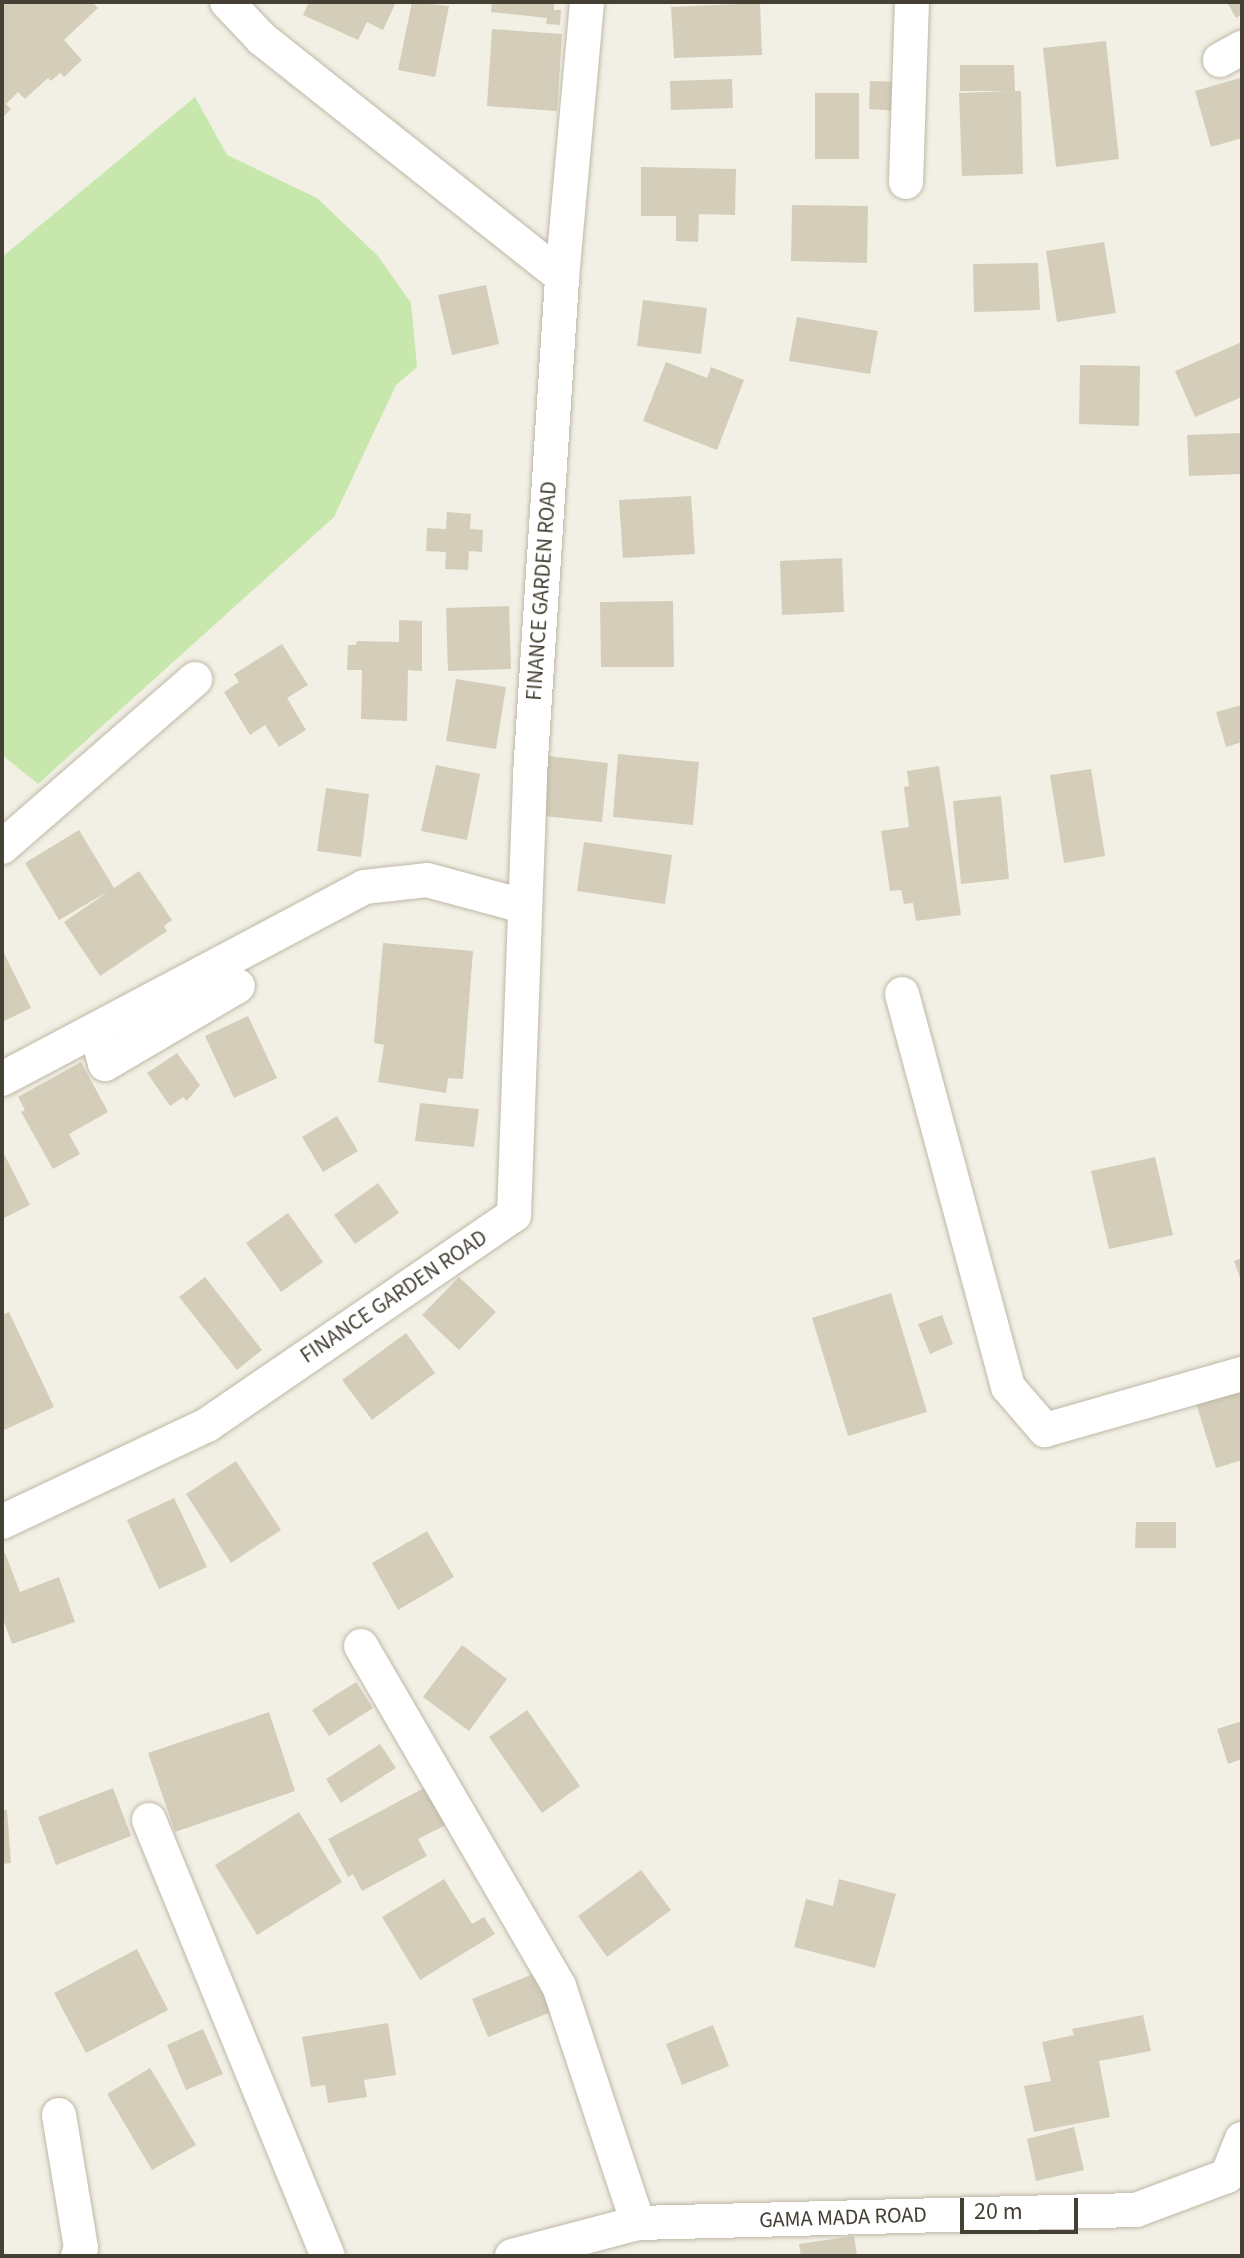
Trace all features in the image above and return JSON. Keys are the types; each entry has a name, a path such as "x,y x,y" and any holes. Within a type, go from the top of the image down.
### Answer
{"street":[{"path":"227,2 262,39 562,277"},
{"name":"FINANCE GARDEN ROAD","path":"2,1522 207,1425 514,1215 523,906 562,277 587,2"},
{"path":"906,182 912,2"},
{"path":"2,847 195,679"},
{"path":"2,1079 364,887 427,880 523,906"},
{"path":"96,1030 105,1064 238,986"},
{"path":"902,994 1008,1387 1045,1430 1242,1374"},
{"path":"361,1646 559,1986 638,2223"},
{"path":"149,1820 328,2256"},
{"path":"59,2115 81,2248 78,2256"},
{"name":"GAMA MADA ROAD","path":"512,2256 638,2223 1136,2210 1227,2176 1242,2139"}],"green space":[{"path":"195,97 227,155 317,198 378,256 411,303 417,367 396,385 334,517 38,784 2,755 2,257"}],"building":[{"path":"4,2 92,2 98,8 64,40 82,60 64,77 60,73 51,81 48,78 25,99 18,92 6,104 11,109 2,118"},
{"path":"309,2 396,2 383,30 367,22 358,40 303,15"},
{"path":"412,2 449,6 435,77 398,70"},
{"path":"492,2 554,2 554,10 561,10 560,25 546,24 547,18 491,12"},
{"path":"1227,2 1242,2 1242,14 1236,18"},
{"path":"760,3 762,55 674,58 671,7"},
{"path":"492,29 562,34 557,111 487,106"},
{"path":"1106,41 1119,159 1056,167 1043,48"},
{"path":"960,65 1014,65 1015,91 1021,91 1023,174 962,176 959,93 1008,91 960,91"},
{"path":"1240,78 1242,138 1211,147 1195,91"},
{"path":"732,79 733,108 671,110 670,81"},
{"path":"870,81 900,82 899,111 869,109"},
{"path":"815,93 859,93 859,159 815,159"},
{"path":"641,167 736,169 735,215 699,214 698,242 676,241 676,216 641,216"},
{"path":"792,205 868,206 867,263 791,261"},
{"path":"1104,242 1116,313 1057,322 1046,251"},
{"path":"1038,263 1040,310 974,312 973,264"},
{"path":"486,285 499,344 452,355 438,295"},
{"path":"643,300 707,308 701,354 637,346"},
{"path":"797,317 878,331 870,374 789,361"},
{"path":"1242,342 1242,397 1195,417 1175,371"},
{"path":"666,362 707,378 711,367 744,380 717,450 643,421"},
{"path":"1080,365 1140,366 1139,426 1079,424"},
{"path":"1242,433 1242,474 1189,476 1187,435"},
{"path":"691,496 695,554 623,558 619,500"},
{"path":"447,512 471,514 470,529 483,530 482,552 469,551 468,570 445,569 446,552 426,551 427,528 446,529"},
{"path":"842,558 844,612 782,615 780,561"},
{"path":"673,601 674,667 601,667 600,602"},
{"path":"509,606 511,669 448,671 446,608"},
{"path":"399,620 422,621 422,671 408,670 407,721 361,719 362,670 347,670 348,645 356,645 357,641 399,642"},
{"path":"282,644 308,685 287,698 306,730 279,747 265,725 250,735 224,692 239,682 234,674"},
{"path":"456,679 506,687 496,749 446,741"},
{"path":"1242,705 1242,742 1226,747 1216,712"},
{"path":"618,754 699,762 693,825 613,817"},
{"path":"540,755 608,763 602,822 534,815"},
{"path":"436,765 480,774 467,840 421,831"},
{"path":"939,766 961,915 916,921 913,903 904,904 901,890 890,891 881,831 909,827 904,787 909,786 907,771"},
{"path":"1091,769 1105,856 1064,863 1050,775"},
{"path":"326,788 369,794 361,857 317,851"},
{"path":"1001,796 1009,879 961,884 953,801"},
{"path":"79,830 114,888 139,871 172,920 164,926 167,931 100,976 64,922 109,891 59,920 25,863"},
{"path":"584,842 672,855 665,904 577,891"},
{"path":"383,943 473,951 463,1079 448,1078 446,1093 378,1082 384,1045 374,1043"},
{"path":"2,949 31,1008 2,1022"},
{"path":"248,1016 277,1078 234,1098 205,1036"},
{"path":"177,1053 200,1085 187,1101 183,1097 170,1106 147,1073"},
{"path":"81,1062 108,1112 69,1134 80,1154 53,1169 21,1112 25,1110 18,1097"},
{"path":"420,1103 479,1109 474,1147 415,1141"},
{"path":"337,1116 358,1151 323,1172 302,1137"},
{"path":"2,1150 30,1205 2,1219"},
{"path":"1155,1157 1173,1235 1109,1249 1091,1171"},
{"path":"378,1183 399,1213 355,1244 334,1215"},
{"path":"288,1213 323,1262 281,1292 246,1243"},
{"path":"1242,1258 1242,1283 1234,1261"},
{"path":"205,1277 262,1350 237,1370 179,1297"},
{"path":"459,1277 496,1312 459,1350 422,1315"},
{"path":"891,1293 927,1412 848,1436 812,1318"},
{"path":"9,1312 54,1407 2,1431 2,1315"},
{"path":"942,1315 953,1344 930,1354 918,1324"},
{"path":"406,1333 435,1373 372,1420 342,1380"},
{"path":"1242,1385 1242,1460 1216,1468 1195,1400"},
{"path":"236,1461 281,1530 231,1563 186,1494"},
{"path":"174,1498 207,1567 159,1589 127,1520"},
{"path":"1136,1522 1176,1522 1176,1548 1135,1548"},
{"path":"427,1531 454,1577 398,1610 372,1563"},
{"path":"5,1553 20,1592 59,1577 75,1622 12,1644 2,1616 2,1554"},
{"path":"462,1645 507,1679 469,1731 423,1697"},
{"path":"356,1682 373,1708 329,1736 312,1710"},
{"path":"527,1710 580,1786 542,1813 489,1737"},
{"path":"269,1712 295,1791 175,1832 148,1753"},
{"path":"1242,1721 1242,1759 1228,1764 1217,1729"},
{"path":"380,1744 396,1768 341,1803 326,1779"},
{"path":"426,1787 446,1825 418,1839 427,1856 362,1891 353,1874 348,1877 328,1839"},
{"path":"113,1788 131,1836 56,1865 38,1817"},
{"path":"2,1810 7,1810 11,1863 2,1864"},
{"path":"299,1812 342,1882 257,1935 215,1865"},
{"path":"641,1870 671,1910 607,1957 578,1916"},
{"path":"444,1879 472,1924 484,1917 495,1934 420,1980 382,1917"},
{"path":"839,1879 896,1894 875,1968 794,1947 806,1899 833,1906"},
{"path":"137,1949 168,2010 86,2053 54,1993"},
{"path":"538,1972 554,2011 488,2037 472,1999"},
{"path":"1143,2015 1151,2051 1099,2061 1110,2117 1034,2132 1024,2086 1051,2081 1042,2042 1074,2035 1072,2029"},
{"path":"388,2023 396,2075 364,2080 367,2097 328,2103 325,2085 311,2087 302,2037"},
{"path":"713,2025 729,2066 682,2085 666,2044"},
{"path":"203,2029 223,2074 186,2090 167,2045"},
{"path":"150,2068 196,2145 152,2170 107,2094"},
{"path":"1074,2127 1084,2170 1036,2181 1027,2139"},
{"path":"854,2236 857,2256 801,2256 799,2244"}]}
